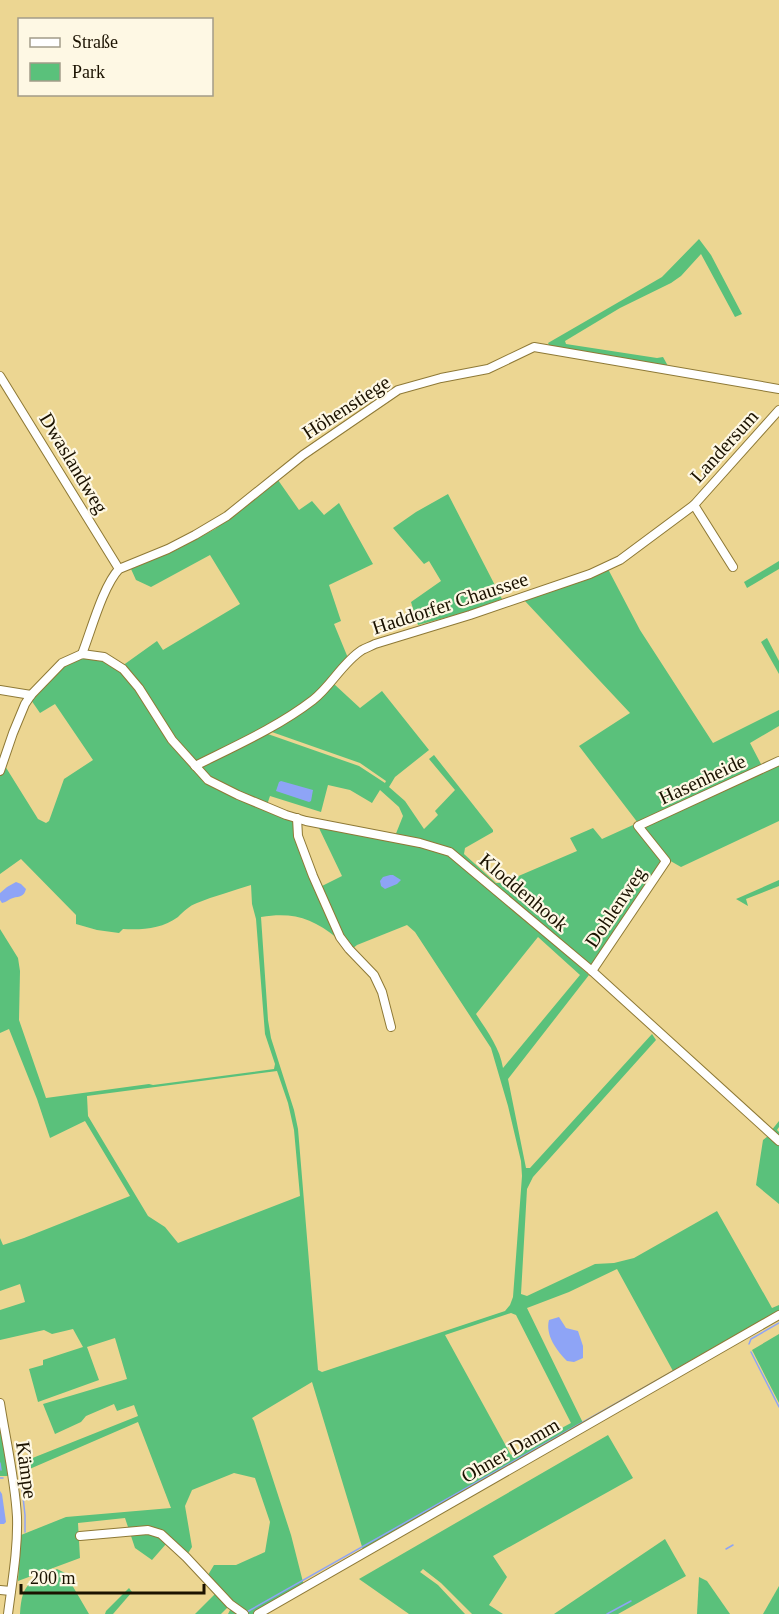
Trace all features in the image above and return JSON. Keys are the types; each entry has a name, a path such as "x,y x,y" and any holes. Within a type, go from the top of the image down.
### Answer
{"street":[{"name":"Höhenstiege","path":"119,569 168,549 218,522 303,454 398,390 441,378 488,369 534,346 779,389"},
{"name":"Dwaslandweg","path":"0,376 119,569"},
{"name":"Landersum","path":"694,504 779,410"},
{"path":"694,504 733,567"},
{"name":"Haddorfer Chaussee","path":"195,766 265,731 313,700 352,658 363,650 375,644 470,615 590,574 620,560 694,504"},
{"path":"0,771 12,733 31,694 62,663 82,654 106,592 119,569"},
{"name":"Kloddenhook","path":"82,654 104,657 123,669 139,688 172,740 208,780 286,815 420,843 450,852 592,971 779,1141"},
{"path":"0,690 31,694"},
{"name":"Hasenheide","path":"666,861 638,826 779,761"},
{"path":"297,818 298,836 340,937 374,975 382,992 391,1027"},
{"name":"Dohlenweg","path":"592,971 666,861"},
{"name":"Ohner Damm","path":"258,1614 779,1315"},
{"name":"Kämpe","path":"0,1403 17,1517 17,1544 8,1614"},
{"path":"80,1536 148,1530 161,1534 186,1557 230,1605 244,1614"},
{"path":"0,1590 10,1591"}],"green space":[{"path":"699,239 711,255 742,314 735,317 701,254 681,276 671,283 620,308 565,341 566,344 663,357 668,366 550,347 548,343 662,277"},
{"path":"278,480 299,510 312,501 324,515 339,503 373,564 329,585 341,621 334,624 348,658 313,697 263,729 265,733 359,766 385,783 386,781 360,763 269,731 315,701 334,684 360,708 382,691 429,750 395,777 389,787 405,801 424,829 438,815 435,811 455,790 429,759 434,755 493,830 465,848 464,854 496,883 502,883 577,851 570,838 593,828 602,839 633,825 663,862 592,969 504,893 499,895 589,975 508,1079 526,1168 530,1168 652,1034 656,1040 533,1177 527,1189 521,1294 527,1296 595,1264 614,1263 634,1258 717,1211 772,1308 779,1305 779,1312 673,1371 617,1269 569,1292 527,1308 583,1423 363,1550 312,1382 252,1418 291,1535 304,1586 257,1614 228,1614 231,1608 208,1575 214,1565 236,1565 265,1552 270,1522 255,1478 234,1473 192,1490 185,1506 192,1547 187,1555 166,1544 152,1560 135,1548 125,1518 78,1523 80,1558 18,1581 21,1535 66,1517 171,1508 138,1422 25,1471 25,1461 138,1416 134,1405 117,1411 114,1404 86,1416 81,1422 55,1434 43,1404 127,1379 115,1338 87,1347 99,1380 38,1402 29,1369 43,1365 43,1360 83,1347 73,1329 52,1334 44,1330 0,1340 0,1310 25,1302 20,1284 0,1291 0,1238 3,1245 130,1196 85,1121 50,1138 9,1029 0,1033 0,929 18,958 19,1020 46,1098 274,1069 275,1064 265,1034 251,885 194,904 165,924 145,929 123,929 119,933 76,924 76,915 21,859 0,874 0,776 5,766 38,819 46,823 49,821 64,779 93,760 55,704 40,713 31,700 62,667 82,656 103,659 122,672 137,688 171,741 207,782 295,820 296,836 304,861 337,938 302,918 283,915 261,917 271,1038 298,1129 318,1370 322,1372 505,1311 513,1297 522,1176 521,1161 508,1106 491,1048 415,932 407,925 352,949 342,935 322,886 342,876 318,826 393,841 403,816 399,807 380,790 372,803 350,790 328,785 321,812 270,796 267,805 238,793 209,778 173,738 140,685 122,666 157,641 163,650 240,604 210,555 151,587 136,580 131,569 176,550 215,529","holes":["538,937 580,975 503,1068 496,1047 476,1014","277,1071 294,1130 300,1196 178,1243 165,1227 148,1216 88,1116 87,1096","511,1313 516,1315 571,1423 511,1455 445,1335"]},
{"path":"448,494 502,599 470,611 418,625 411,602 441,581 429,561 424,564 393,528"},
{"path":"779,561 779,569 747,588 744,582"},
{"path":"608,569 640,630 713,743 779,710 779,726 750,743 762,766 638,823 579,746 630,713 524,600"},
{"path":"767,638 779,661 779,674 761,642"},
{"path":"779,762 779,821 681,867 667,859 641,827"},
{"path":"779,880 779,886 746,899 748,906 736,899"},
{"path":"779,1121 777,1130 779,1132 779,1204 756,1185 763,1140 772,1133 771,1131"},
{"path":"779,1334 779,1403 752,1350"},
{"path":"0,1422 9,1476 0,1476"},
{"path":"608,1435 633,1478 493,1556 507,1577 489,1605 503,1614 472,1614 441,1583 423,1569 420,1572 438,1585 465,1614 409,1614 359,1579"},
{"path":"665,1539 686,1576 618,1614 554,1614"},
{"path":"57,1569 65,1573 89,1614 20,1614 23,1595 29,1584"},
{"path":"699,1577 707,1581 730,1614 697,1614"},
{"path":"779,1586 779,1614 763,1614"},
{"path":"129,1588 132,1592 113,1614 105,1614 106,1611"},
{"path":"215,1594 228,1607 221,1614 195,1614"}],"water":[{"path":"281,781 313,790 311,801 276,791"},
{"path":"390,875 401,880 385,889 381,886 380,881 383,877"},
{"path":"16,882 26,889 24,894 2,903 0,893"},
{"path":"559,1317 566,1328 578,1331 583,1346 583,1358 574,1362 567,1361 553,1342 548,1326 549,1320"},
{"path":"0,1491 6,1522 4,1524 0,1524"}],"waterway":[{"path":"749,1344 751,1339 779,1323"},
{"path":"245,1613 746,1330"},
{"path":"751,1352 779,1407"},
{"path":"0,1463 1,1470"},
{"path":"21,1479 25,1532"},
{"path":"726,1549 733,1545"},
{"path":"607,1614 631,1601"}]}
